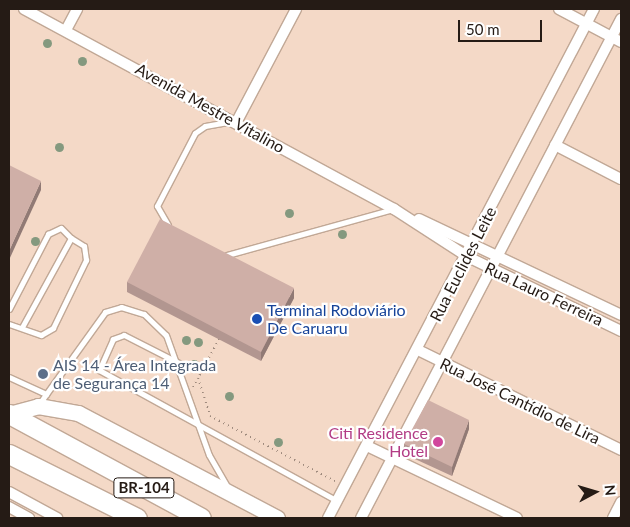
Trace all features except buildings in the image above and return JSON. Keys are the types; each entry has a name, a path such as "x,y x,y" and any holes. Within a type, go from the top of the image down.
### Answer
{"highway":[{"name":"BR-104","path":"9,414 201,518"},
{"name":"BR-104","path":"9,454 137,518"}],"street":[{"name":"Avenida Mestre Vitalino","path":"24,9 394,209 468,257"},
{"path":"66,30 77,9"},
{"path":"236,123 296,9"},
{"path":"559,9 616,39"},
{"name":"Rua Euclides Leite","path":"328,518 468,257 585,23 594,9"},
{"name":"Rua Euclides Leite","path":"361,518 442,363 496,254 555,145 616,39 621,19"},
{"path":"555,145 621,179"},
{"name":"Avenida Mestre Vitalino","path":"394,209 475,243"},
{"name":"Rua Lauro Ferreira","path":"475,243 621,315"},
{"name":"Rua Lauro Ferreira","path":"468,257 621,330"},
{"path":"552,298 559,284"},
{"name":"Rua José Cantídio de Lira","path":"418,350 621,450"},
{"path":"9,414 42,400 78,413 277,518"},
{"path":"367,446 517,518"},
{"path":"9,492 53,517"},
{"path":"613,518 621,502"},
{"path":"9,507 29,518"}],"lane":[{"path":"174,228 159,216 157,206 195,133 218,122 236,123"},
{"path":"221,252 234,256 394,209"},
{"path":"9,309 48,234 60,228 84,246 86,260 53,328 41,335 22,326 9,324"},
{"path":"22,326 71,238"},
{"path":"9,377 42,400 105,312 121,307 144,314 166,335 179,363 197,425 231,493"},
{"path":"179,363 124,335 113,340 99,370 338,501"}],"path":[{"path":"219,339 198,378 210,416 345,486"}],"place":[{"name":"Terminal Rodoviário De Caruaru","path":"257,319"},
{"name":"AIS 14 - Área Integrada de Segurança 14","path":"43,374"},
{"name":"Citi Residence Hotel","path":"438,442"}]}
